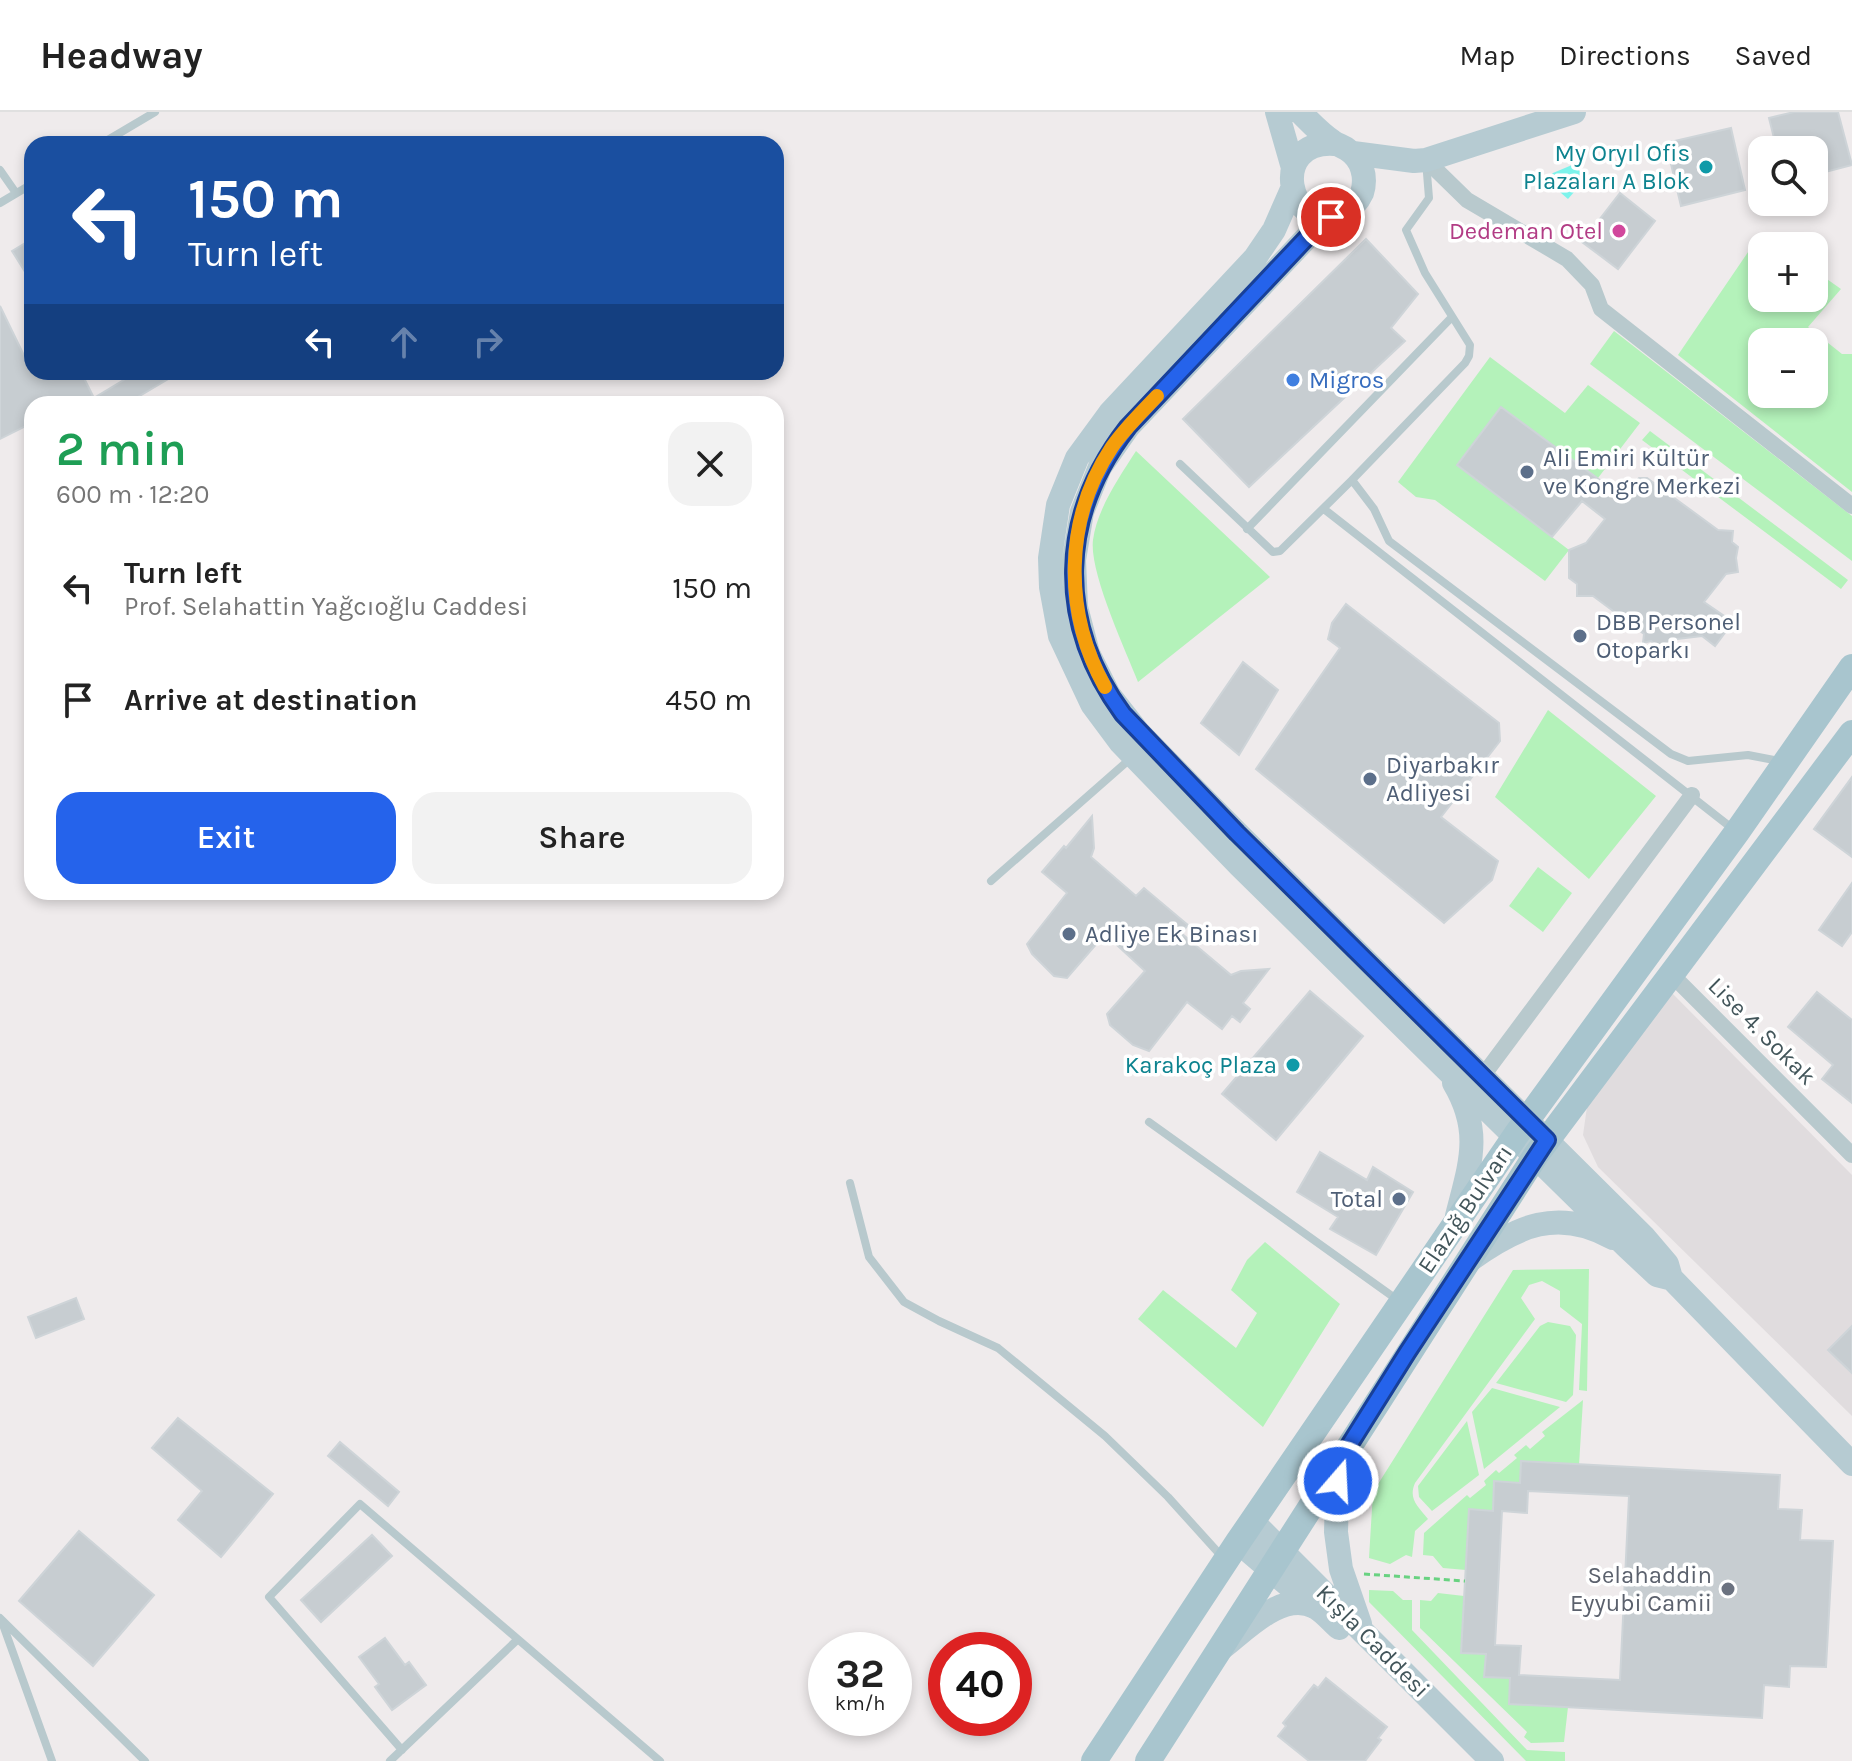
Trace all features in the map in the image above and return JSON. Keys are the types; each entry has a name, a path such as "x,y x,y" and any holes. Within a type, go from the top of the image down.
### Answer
{"main road":[{"name":"Elazığ Bulvarı","path":"1094,1761 1521,1127 1737,832 1852,667"},
{"name":"Elazığ Bulvarı","path":"1148,1761 1541,1148 1852,733"}],"street":[{"path":"1277,112 1302,207 1331,217"},
{"path":"1300,112 1343,148 1363,171 1362,192"},
{"path":"1574,112 1420,160 1362,192 1351,209 1331,217 1291,254 1113,446 1090,489 1082,512 1074,560 1076,607 1088,653 1098,674 1109,695 1138,732 1482,1077 1521,1127 1626,1246 1657,1275 1671,1278"},
{"path":"1521,1127 1442,1064 1250,876 1134,756 1092,704 1060,636 1051,587 1050,558 1058,505 1077,458 1094,432 1255,258 1274,230 1298,159 1314,146 1420,160 1467,200 1567,259 1592,285 1601,309 1852,506"},
{"path":"1482,1077 1692,795"},
{"name":"Lise 4. Sokak","path":"1672,975 1852,1155"},
{"path":"1442,1064 1467,1109 1473,1133 1470,1166 1455,1224"},
{"path":"1541,1148 1644,1237 1667,1264 1671,1278 1852,1464"},
{"path":"1465,1264 1502,1237 1545,1223 1578,1224 1602,1232 1626,1246"},
{"path":"1338,1463 1336,1532 1341,1569 1362,1630"},
{"name":"Kışla Caddesi","path":"1239,1542 1277,1561 1362,1630 1492,1761"},
{"path":"1277,1561 1314,1607 1342,1631 1469,1761"},
{"path":"1217,1652 1274,1609 1290,1604 1314,1607"}],"lane":[{"path":"114,136 155,112"},
{"path":"1180,464 1273,552 1280,551 1465,363 1470,345 1425,273 1406,230 1429,198 1420,160"},
{"path":"0,170 16,193"},
{"path":"0,203 24,188"},
{"path":"1247,529 1451,318"},
{"path":"1352,480 1374,509 1389,541 1671,754 1688,761 1748,755 1784,762"},
{"path":"1324,509 1737,832"},
{"path":"991,881 1134,756"},
{"path":"1149,1122 1401,1303"},
{"path":"850,1183 869,1257 904,1302 998,1348 1105,1436 1168,1497 1239,1542"},
{"path":"402,1750 269,1597 360,1504 648,1757 660,1761"},
{"path":"0,1618 52,1761"},
{"path":"0,1618 145,1761"},
{"path":"390,1761 517,1640"}],"path":[{"path":"1352,1573 1465,1581"}],"shaded area":[{"path":"1669,990 1852,1175 1852,1416 1598,1167 1583,1135 1587,1107"}],"green space":[{"path":"1748,252 1748,312 1821,312 1809,328 1748,328 1748,408 1828,408 1828,343 1842,354 1852,354 1852,492 1678,355"},
{"path":"1828,280 1841,289 1828,304"},
{"path":"1614,331 1852,516 1852,561 1590,364"},
{"path":"1490,357 1565,413 1588,385 1640,423 1598,478 1501,407 1458,465 1569,550 1545,581 1435,500 1416,497 1398,482"},
{"path":"1650,431 1848,580 1841,589 1642,440"},
{"path":"1136,451 1270,577 1138,682 1102,590 1093,554 1095,528 1104,505"},
{"path":"1548,710 1656,796 1589,879 1495,797"},
{"path":"1538,867 1572,893 1543,932 1509,906"},
{"path":"1265,1242 1340,1304 1263,1427 1138,1319 1163,1290 1236,1348 1257,1313 1231,1290 1247,1260"},
{"path":"1589,1269 1587,1391 1579,1390 1582,1324 1560,1307 1560,1291 1542,1281 1529,1285 1521,1298 1535,1319 1415,1483 1413,1498 1428,1519 1415,1531 1412,1557 1406,1555 1390,1564 1369,1558 1373,1492 1513,1270"},
{"path":"1548,1322 1570,1326 1576,1335 1573,1395 1566,1402 1496,1383 1540,1326"},
{"path":"1492,1388 1560,1407 1484,1469 1472,1412"},
{"path":"1583,1400 1579,1465 1520,1483 1495,1481 1493,1511 1470,1509 1466,1570 1443,1568 1433,1556 1423,1555 1424,1533 1467,1495 1470,1498 1486,1485 1484,1481 1517,1458 1514,1455 1526,1445 1530,1449 1545,1436 1542,1432"},
{"path":"1467,1421 1479,1475 1432,1511 1419,1497 1418,1486"},
{"path":"1369,1590 1393,1591 1403,1600 1412,1600 1412,1630 1527,1750 1565,1752 1565,1761 1526,1761 1369,1602"},
{"path":"1438,1593 1464,1596 1461,1653 1486,1654 1485,1677 1510,1678 1509,1704 1568,1707 1564,1742 1531,1743 1524,1737 1527,1732 1420,1628 1420,1600 1431,1601"}],"water":[{"path":"1572,165 1587,177 1568,199 1546,180 1553,173"}],"building":[{"path":"1794,112 1838,112 1852,165 1828,171 1828,136 1774,136 1769,118"},
{"name":"My Oryıl Ofis Plazaları A Blok","path":"1731,128 1745,190 1681,206 1666,143"},
{"name":"Dedeman Otel","path":"1620,193 1655,221 1618,269 1582,242"},
{"name":"Migros","path":"1366,239 1418,294 1391,328 1405,341 1249,487 1183,419"},
{"path":"24,244 24,270 12,251"},
{"path":"0,306 24,356 24,380 85,380 93,396 24,396 24,427 0,439"},
{"path":"124,380 166,380 140,396 97,396"},
{"path":"1501,407 1608,486 1632,487 1639,478 1647,478 1718,530 1733,531 1732,542 1738,547 1738,572 1726,574 1704,602 1733,622 1715,646 1702,636 1669,640 1669,646 1657,646 1651,641 1643,643 1644,634 1593,596 1577,596 1577,584 1569,578 1569,550 1586,543 1605,519 1582,501 1552,537 1457,465"},
{"name":"Diyarbakır Adliyesi","path":"1346,604 1499,723 1500,741 1441,817 1498,861 1492,880 1444,923 1256,769 1340,648 1328,639 1332,623"},
{"path":"1243,662 1278,690 1239,755 1201,723"},
{"path":"1852,777 1852,857 1814,829"},
{"name":"Adliye Ek Binası","path":"1092,816 1094,848 1091,857 1136,896 1144,888 1188,925 1181,933 1231,975 1269,969 1243,1003 1250,1009 1240,1022 1232,1016 1222,1029 1187,1002 1149,1051 1133,1045 1110,1025 1107,1014 1145,971 1105,934 1067,978 1054,976 1032,954 1027,944 1067,893 1042,872"},
{"path":"1852,883 1852,932 1842,946 1819,930"},
{"name":"Karakoç Plaza","path":"1310,991 1363,1036 1276,1140 1222,1094"},
{"path":"1817,992 1852,1020 1852,1103 1822,1079 1833,1065 1788,1027"},
{"path":"1320,1152 1367,1180 1373,1167 1413,1192 1376,1255 1330,1229 1338,1217 1297,1192"},
{"path":"76,1298 84,1319 36,1338 28,1317"},
{"path":"1852,1326 1852,1373 1828,1350"},
{"path":"178,1418 273,1494 221,1557 178,1520 202,1491 152,1448"},
{"path":"340,1442 399,1492 388,1506 328,1456"},
{"name":"Selahaddin Eyyubi Camii","path":"1521,1461 1780,1475 1778,1509 1802,1510 1800,1540 1833,1541 1826,1667 1790,1666 1789,1687 1764,1685 1762,1718 1509,1704 1510,1678 1484,1677 1486,1654 1461,1653 1469,1509 1493,1511 1494,1481 1520,1483","holes":["1528,1491 1629,1496 1620,1680 1519,1675 1521,1646 1495,1645 1502,1511 1527,1513"]},
{"path":"79,1531 154,1595 93,1666 19,1601"},
{"path":"372,1535 392,1556 321,1622 301,1600"},
{"path":"385,1638 405,1665 409,1662 426,1685 392,1710 375,1687 379,1684 359,1657"},
{"path":"1326,1678 1387,1727 1365,1761 1309,1761 1278,1736 1286,1726 1283,1723 1314,1685 1318,1688"}],"slow traffic":[{"path":"1105,687 1088,653 1076,607 1074,560 1077,536 1082,512 1100,467 1128,427 1157,396"}],"place":[{"name":"My Oryıl Ofis Plazaları A Blok","path":"1706,167"},
{"name":"Dedeman Otel","path":"1619,231"},
{"name":"Migros","path":"1293,380"},
{"name":"Ali Emiri Kültür ve Kongre Merkezi","path":"1527,472"},
{"name":"DBB Personel Otoparkı","path":"1580,636"},
{"name":"Diyarbakır Adliyesi","path":"1370,779"},
{"name":"Adliye Ek Binası","path":"1069,934"},
{"name":"Karakoç Plaza","path":"1293,1065"},
{"name":"Total","path":"1399,1199"},
{"name":"Selahaddin Eyyubi Camii","path":"1728,1589"}],"route":[{"path":"1331,217 1313,231 1113,446 1100,467 1082,512 1074,560 1074,584 1076,607 1088,653 1109,695 1138,732 1547,1140 1338,1463 1338,1481"}]}
